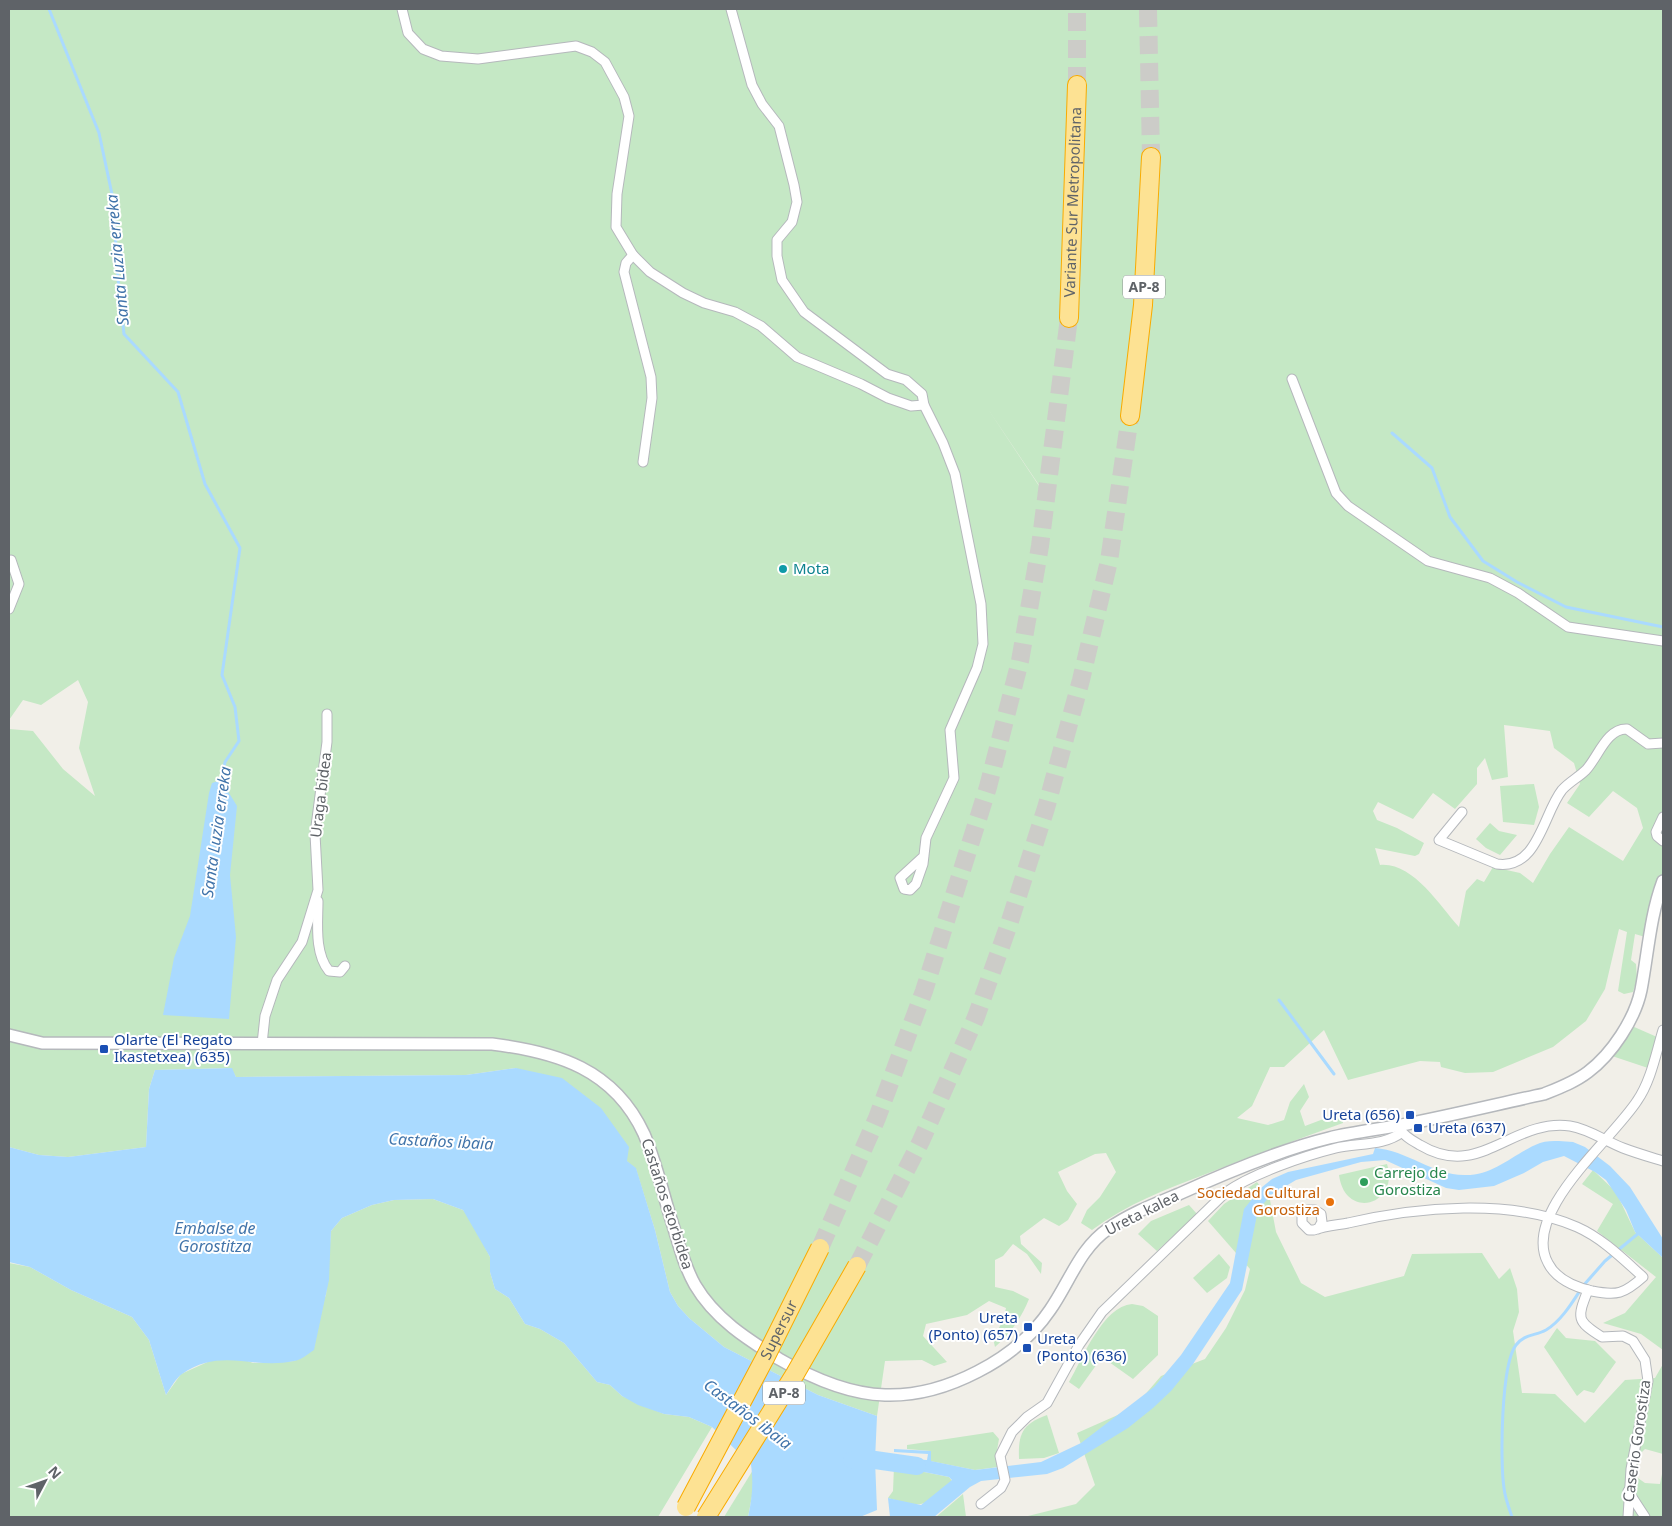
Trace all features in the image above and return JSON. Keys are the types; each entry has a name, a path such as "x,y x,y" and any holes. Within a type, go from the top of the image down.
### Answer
{"highway":[{"name":"Variante Sur Metropolitana","path":"1069,318 1077,85"},
{"name":"AP-8","path":"1130,416 1143,305 1151,157"},
{"name":"Supersur","path":"682,1512 766,1356 820,1248"},
{"name":"AP-8","path":"706,1517 795,1374 858,1266"}],"street":[{"path":"402,9 408,34 423,49 442,56 478,59 576,46 592,52 605,62 624,97 628,116 617,194 616,227 633,255 650,272 682,293 704,303 735,312 761,326 797,356 888,398 911,406 924,405"},
{"path":"731,9 752,85 762,104 779,126 794,186 797,202 792,222 777,240 777,256 782,280 804,312 887,374 906,380 922,394 924,405 944,443 954,474 981,604 983,644 977,668 950,730 954,778 926,838 924,856"},
{"path":"633,255 626,263 624,272 651,377 652,398 643,462"},
{"path":"1292,379 1336,493 1348,506 1428,562 1490,578 1518,593 1568,627 1663,641"},
{"path":"9,609 19,584 11,560"},
{"name":"Uraga bidea","path":"262,1044 265,1016 277,980 302,942 318,890 315,834 327,742 327,714"},
{"path":"1462,812 1439,840 1470,851 1497,864 1507,866 1515,864 1523,857 1539,836 1562,790 1585,770 1606,740 1615,732 1627,729 1648,744 1663,743"},
{"path":"1663,817 1656,832 1657,836 1663,841"},
{"path":"1659,912 1663,881"},
{"path":"318,890 318,940 321,956 329,971 340,972 345,966"},
{"name":"Ureta kalea","path":"883,1395 911,1395 939,1389 975,1373 1008,1351 1044,1319 1094,1240 1110,1228 1142,1210 1206,1182 1328,1138 1400,1129 1544,1094 1588,1072 1604,1059 1630,1020 1641,992 1659,912"},
{"path":"1318,1228 1386,1214 1435,1209 1487,1209 1547,1218 1576,1227 1611,1249 1643,1277 1622,1293 1608,1294 1588,1290 1559,1277 1550,1268 1542,1250 1541,1239 1547,1218 1566,1187 1637,1101 1647,1083 1663,1030"},
{"name":"Castaños etorbidea","path":"9,1035 42,1043 492,1044 532,1049 556,1055 584,1069 615,1093 634,1116 643,1133 689,1274 702,1296 718,1315 744,1337 788,1364 834,1385 883,1395"},
{"path":"1400,1129 1422,1147 1453,1156 1469,1156 1484,1152 1524,1132 1552,1126 1570,1126 1605,1139 1625,1149 1663,1161"},
{"name":"Ureta kalea","path":"981,1504 996,1494 1005,1480 1000,1456 1012,1432 1027,1416 1047,1403 1079,1345 1102,1312 1225,1193 1248,1178 1335,1148 1394,1139 1400,1129"},
{"name":"Caserio Gorostiza","path":"1588,1290 1579,1313 1581,1321 1602,1337 1623,1336 1633,1341 1645,1360 1648,1381 1628,1491 1628,1517"},
{"path":"1628,1491 1645,1517"}],"green space":[{"path":"9,9 1663,9 1663,895 1652,939 1635,934 1631,960 1636,964 1637,979 1633,992 1624,994 1618,991 1627,932 1619,929 1605,989 1586,1021 1553,1047 1493,1072 1465,1073 1441,1067 1440,1062 1420,1061 1348,1080 1324,1030 1284,1067 1270,1067 1252,1106 1237,1118 1268,1125 1284,1120 1290,1102 1304,1084 1309,1097 1300,1111 1305,1126 1342,1112 1343,1123 1162,1191 1119,1212 1092,1230 1081,1223 1087,1210 1100,1197 1116,1172 1106,1153 1095,1154 1058,1172 1067,1191 1077,1204 1068,1220 1059,1226 1044,1218 1020,1236 1021,1244 1042,1263 1041,1274 1027,1254 1013,1244 1003,1256 995,1260 995,1287 1013,1291 1029,1299 1015,1325 995,1347 993,1338 1003,1321 1006,1308 989,1301 967,1315 926,1324 923,1336 947,1362 934,1366 922,1360 885,1361 877,1416 818,1395 724,1347 689,1318 678,1306 670,1292 655,1230 636,1169 516,1068 466,1075 236,1077 231,1068 155,1070 149,1089 146,1147 68,1157 39,1155 9,1147 9,729 33,731 63,769 95,796 79,748 88,702 78,680 41,705 23,700 9,720","holes":["988,409 1049,500 1049,501","1504,725 1550,731 1554,748 1574,763 1580,784 1567,803 1589,817 1613,791 1637,808 1643,828 1623,861 1569,827 1533,883 1520,873 1493,867 1484,882 1477,879 1466,891 1459,927 1414,877 1392,866 1380,865 1375,848 1415,856 1419,854 1424,843 1397,828 1377,820 1373,811 1378,802 1413,819 1433,793 1455,809 1477,784 1477,768 1485,758 1492,780 1508,777"]},
{"path":"1534,784 1539,807 1534,825 1503,822 1500,786"},
{"path":"1490,823 1499,831 1517,835 1500,855 1486,848 1476,839"},
{"path":"1632,1026 1657,1037 1648,1068 1612,1056"},
{"name":"Carrejo de Gorostiza","path":"1387,1164 1389,1178 1386,1189 1379,1198 1370,1202 1360,1203 1351,1198 1343,1189 1339,1175"},
{"path":"1593,1170 1616,1192 1635,1232 1663,1258 1663,1350 1641,1334 1603,1323 1625,1313 1656,1277 1597,1231 1613,1204 1582,1184"},
{"path":"1257,1182 1270,1200 1276,1232 1301,1283 1325,1297 1404,1276 1412,1254 1482,1253 1499,1279 1510,1268 1517,1289 1519,1312 1513,1331 1522,1393 1555,1394 1585,1423 1625,1380 1655,1378 1663,1364 1663,1454 1645,1449 1641,1453 1635,1476 1645,1483 1660,1484 1663,1469 1663,1517 1024,1517 1076,1504 1095,1485 1077,1433 1120,1414 1142,1398 1161,1376 1205,1359 1226,1328 1245,1290 1250,1269 1208,1221 1224,1204"},
{"path":"433,1199 463,1210 470,1218 490,1257 490,1272 495,1289 509,1298 525,1324 540,1329 564,1343 597,1382 610,1385 622,1396 664,1414 689,1417 712,1427 658,1517 9,1517 9,1263 30,1267 71,1290 132,1317 149,1340 166,1395 181,1374 212,1360 245,1360 253,1363 295,1361 326,1295 331,1231 342,1218 372,1205 394,1200"},
{"path":"1189,1205 1197,1214 1157,1251 1138,1234 1151,1221"},
{"path":"1219,1254 1230,1267 1227,1278 1207,1293 1193,1278"},
{"path":"1132,1304 1143,1306 1158,1316 1158,1355 1133,1379 1102,1357 1079,1389 1069,1382 1094,1335 1103,1323 1122,1307"},
{"path":"1557,1328 1566,1338 1595,1341 1616,1362 1594,1393 1584,1390 1577,1396 1544,1347"},
{"path":"1047,1415 1059,1453 1044,1458 1019,1459 1019,1443 1023,1431 1032,1422"},
{"path":"993,1432 999,1439 996,1456 998,1467 975,1470 930,1461 931,1451 907,1449 907,1445"},
{"path":"894,1466 949,1477 952,1481 929,1501 911,1504 888,1498 893,1491"},
{"path":"753,1470 753,1491 748,1517 724,1517"},
{"path":"963,1494 966,1517 936,1517"}],"water":[{"path":"221,780 237,806 230,875 236,937 229,1019 163,1015 174,958 190,916 209,793 212,783"},
{"name":"Embalse de Gorostitza","path":"232,1068 236,1077 466,1075 516,1068 562,1078 601,1108 629,1147 627,1161 636,1168 655,1230 670,1292 678,1306 689,1318 724,1347 818,1395 877,1416 875,1460 877,1510 860,1517 748,1517 752,1486 749,1454 737,1451 712,1427 689,1417 664,1414 638,1405 622,1396 610,1385 597,1382 564,1343 540,1329 525,1324 509,1298 495,1289 490,1272 490,1257 463,1210 433,1199 394,1200 372,1205 342,1218 331,1231 329,1280 314,1350 297,1360 279,1363 224,1360 196,1366 182,1374 166,1395 149,1340 132,1317 71,1290 30,1267 9,1262 9,1147 39,1155 68,1157 146,1147 149,1089 155,1070"},
{"path":"1573,1142 1585,1147 1610,1166 1630,1187 1663,1239 1663,1258 1635,1232 1626,1210 1606,1180 1564,1156 1543,1162 1524,1173 1494,1186 1459,1190 1446,1188 1385,1160 1361,1162 1296,1180 1271,1195 1258,1210 1242,1290 1193,1364 1171,1391 1153,1408 1128,1428 1063,1468 1047,1474 981,1481 970,1487 934,1517 890,1517 888,1498 921,1505 952,1480 949,1477 894,1466 894,1458 927,1460 928,1454 894,1452 894,1449 931,1451 931,1461 975,1470 1041,1462 1081,1443 1154,1387 1181,1355 1230,1283 1244,1209 1261,1188 1272,1179 1288,1172 1373,1154 1375,1148 1398,1153 1454,1174 1476,1174 1495,1168 1540,1143"}],"waterway":[{"name":"Santa Luzia erreka","path":"49,9 99,133 113,199 118,279 124,334 178,392 205,484 240,548 222,675 235,707 239,741 225,762 221,782"},
{"path":"1392,433 1432,468 1450,517 1483,561 1517,582 1566,607 1663,627"},
{"path":"1279,1000 1334,1074"},
{"path":"1583,1286 1605,1261 1640,1232"},
{"path":"1512,1517 1505,1492 1502,1457 1503,1414 1507,1372 1511,1356 1519,1341 1542,1332 1557,1322 1581,1289"},
{"path":"852,1460 875,1460 917,1466"}],"tunnel":[{"path":"1077,9 1077,85"},
{"path":"1148,9 1151,157"},
{"path":"820,1248 877,1118 924,991 988,787 1020,661 1040,546 1069,318"},
{"path":"857,1266 921,1141 976,1017 1009,924 1046,808 1081,680 1109,561 1130,416"}],"place":[{"name":"Mota","path":"783,569"},
{"name":"Olarte (El Regato Ikastetxea) (635)","path":"104,1049"},
{"name":"Ureta (656)","path":"1410,1115"},
{"name":"Ureta (637)","path":"1418,1128"},
{"name":"Carrejo de Gorostiza","path":"1364,1182"},
{"name":"Sociedad Cultural Gorostiza","path":"1330,1202"},
{"name":"Ureta (Ponto) (657)","path":"1028,1327"},
{"name":"Ureta (Ponto) (636)","path":"1027,1348"}],"water label":[{"name":"Castaños ibaia","path":"441,1141"},
{"name":"Castaños ibaia","path":"748,1414"}]}
